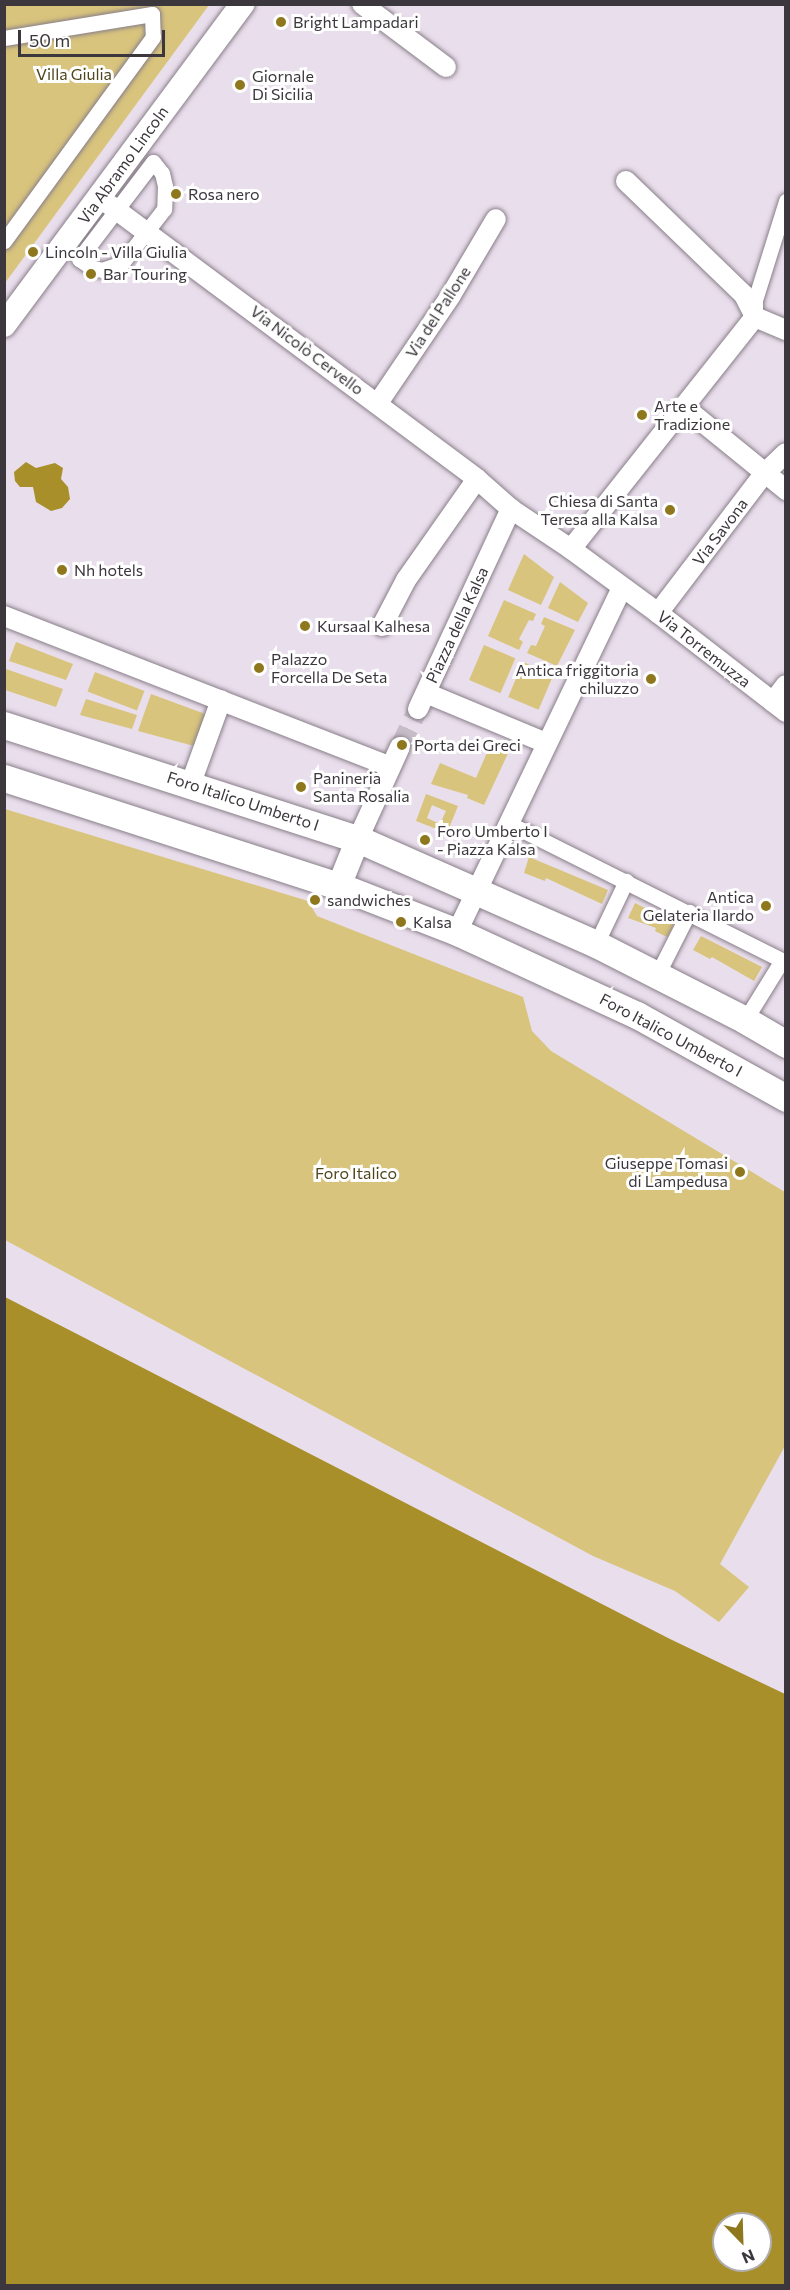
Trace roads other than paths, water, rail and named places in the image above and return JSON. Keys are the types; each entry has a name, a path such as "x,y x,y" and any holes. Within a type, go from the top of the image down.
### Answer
{"main road":[{"name":"Foro Italico Umberto I","path":"4,725 191,783 358,839 596,944 745,1020 786,1044"},
{"name":"Foro Italico Umberto I","path":"4,778 339,886 457,932 637,1015 708,1052 786,1098"}],"street":[{"name":"Via Abramo Lincoln","path":"5,324 109,204 242,4"},
{"path":"362,4 446,67"},
{"path":"4,38 152,9 153,37 4,241"},
{"path":"153,162 162,173 166,198 164,208 147,231 131,254 112,268 102,270 91,267 80,259 109,204 153,162"},
{"path":"626,182 744,295 755,317 786,330"},
{"path":"571,549 755,317 755,300 786,201"},
{"name":"Via Nicolò Cervello","path":"109,204 477,478 511,509 571,549"},
{"name":"Via del Pallone","path":"378,403 451,295 496,219"},
{"path":"684,407 786,490"},
{"name":"Via Savona","path":"658,613 764,474 786,453"},
{"path":"382,626 406,580 477,478"},
{"name":"Piazza della Kalsa","path":"511,509 422,701 546,743"},
{"name":"Via Torremuzza","path":"571,549 779,707"},
{"path":"457,932 622,587"},
{"path":"4,616 391,767"},
{"path":"779,707 786,685"},
{"path":"191,783 221,700"},
{"path":"339,886 400,747"},
{"path":"510,825 784,961 745,1020"},
{"path":"596,944 626,881"},
{"path":"657,975 689,912"}],"tunnel":[{"path":"400,747 418,709"}],"place":[{"name":"Bright Lampadari","path":"281,22"},
{"name":"Giornale Di Sicilia","path":"240,85"},
{"name":"Rosa nero","path":"176,194"},
{"name":"Lincoln - Villa Giulia","path":"33,252"},
{"name":"Bar Touring","path":"91,274"},
{"name":"Arte e Tradizione","path":"642,415"},
{"name":"Chiesa di Santa Teresa alla Kalsa","path":"670,510"},
{"name":"Nh hotels","path":"62,570"},
{"name":"Kursaal Kalhesa","path":"305,626"},
{"name":"Palazzo Forcella De Seta","path":"259,668"},
{"name":"Antica friggitoria chiluzzo","path":"651,679"},
{"name":"Porta dei Greci","path":"402,745"},
{"name":"Panineria Santa Rosalia","path":"301,787"},
{"name":"Foro Umberto I - Piazza Kalsa","path":"425,840"},
{"name":"sandwiches","path":"315,900"},
{"name":"Antica Gelateria Ilardo","path":"766,906"},
{"name":"Kalsa","path":"401,922"},
{"name":"Giuseppe Tomasi di Lampedusa","path":"740,1172"}],"park label":[{"name":"Villa Giulia","path":"74,74"},
{"name":"Foro Italico","path":"356,1173"}]}
